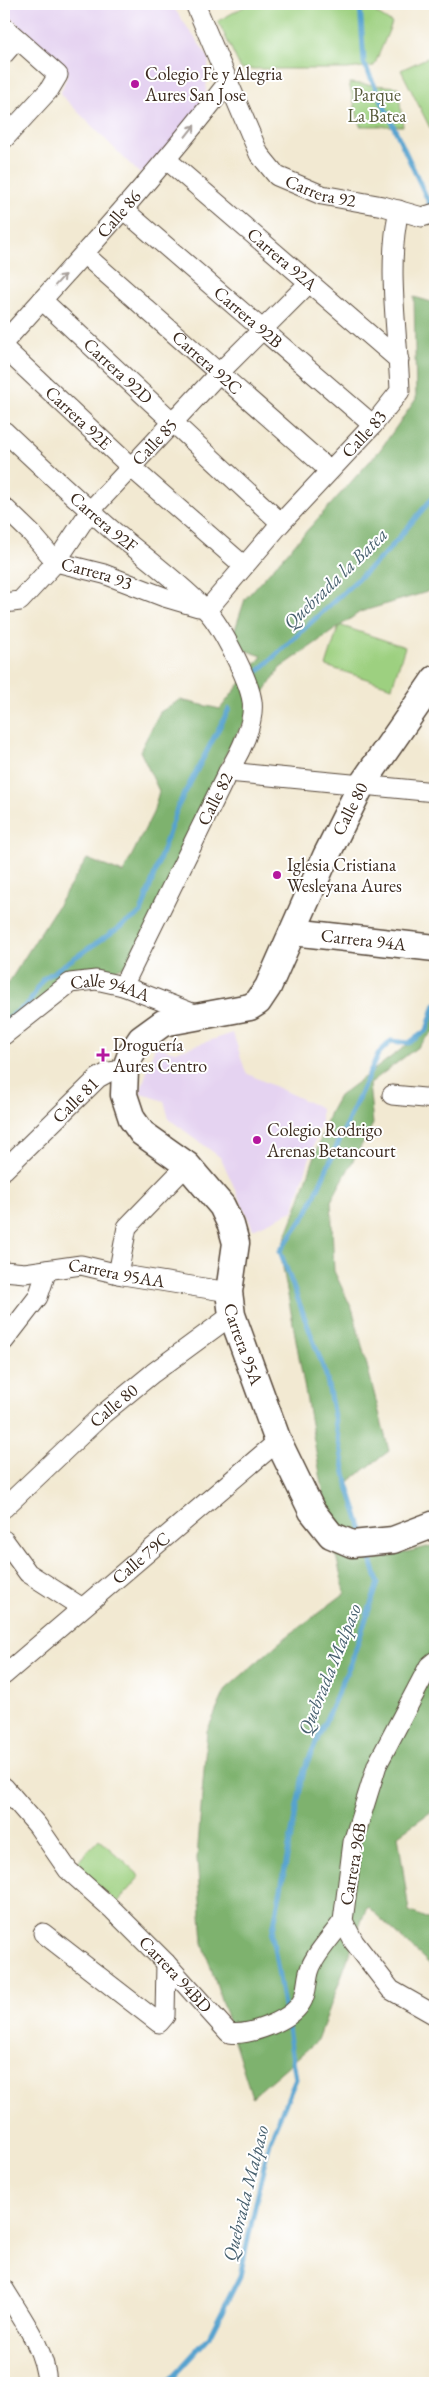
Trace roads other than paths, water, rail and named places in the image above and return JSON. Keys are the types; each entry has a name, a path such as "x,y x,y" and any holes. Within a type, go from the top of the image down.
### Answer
{"street":[{"name":"Carrera 92","path":"194,4 259,154 277,176 322,195 422,216 435,213"},
{"path":"4,54 10,33 58,75 50,90 4,139"},
{"name":"Calle 86","path":"4,342 124,210 167,160 229,81"},
{"name":"Carrera 92A","path":"167,160 399,360"},
{"name":"Carrera 92B","path":"124,210 373,425"},
{"name":"Calle 83","path":"207,610 329,470 373,425 400,391 394,276 395,227 399,210"},
{"name":"Carrera 92C","path":"84,254 329,470"},
{"name":"Calle 85","path":"5,604 20,601 56,562 90,511 220,372 309,283"},
{"name":"Carrera 92D","path":"42,300 282,523"},
{"name":"Carrera 92E","path":"4,348 132,468 244,566"},
{"name":"Carrera 92F","path":"4,431 90,511 207,610"},
{"name":"Carrera 93","path":"4,507 32,534 56,562 104,574 164,597 207,610"},
{"name":"Calle 82","path":"122,986 228,772 240,753 247,734 252,702 249,688 224,635 207,610"},
{"name":"Calle 80","path":"200,1016 243,1009 258,1002 268,987 294,932 326,856 361,786 435,680"},
{"path":"228,772 435,792"},
{"name":"Carrera 94A","path":"294,932 435,948"},
{"name":"Calle 94AA","path":"4,1035 70,983 96,980 122,986 200,1016"},
{"path":"125,1070 131,1054 142,1039 163,1023 200,1016"},
{"name":"Carrera 95A","path":"125,1070 124,1095 132,1119 142,1133 155,1144 187,1165 222,1206 231,1225 236,1243 230,1304 278,1441 312,1512 331,1535 363,1543 393,1540 435,1524"},
{"name":"Calle 81","path":"4,1170 98,1078 110,1072 125,1070"},
{"path":"392,1095 435,1099"},
{"path":"118,1274 127,1227 187,1165"},
{"name":"Carrera 95AA","path":"4,1271 25,1273 81,1265 230,1304"},
{"path":"4,1341 38,1297 47,1270"},
{"name":"Calle 80","path":"4,1508 103,1414 153,1373 230,1304"},
{"name":"Calle 79C","path":"4,1675 278,1441"},
{"path":"4,1540 28,1573 81,1608"},
{"name":"Carrera 96B","path":"435,1661 429,1666 376,1765 353,1842 343,1921 354,1942 391,1990 435,2015"},
{"name":"Carrera 94BD","path":"4,1787 37,1825 68,1870 114,1910 166,1963 229,2033 238,2034 283,2020 296,2009 302,2002 310,1968 343,1921"},
{"path":"43,1933 159,2023 165,2016 166,1963"},
{"path":"4,2290 32,2336 46,2365 47,2383"}],"waterway":[{"name":"Quebrada la Batea","path":"360,4 364,63 433,211"},
{"name":"Quebrada la Batea","path":"251,678 386,553 435,495"},
{"name":"Quebrada la Batea","path":"4,1021 29,1003 43,979 141,913 178,806 229,709"},
{"name":"Quebrada Malpaso","path":"364,1536 347,1483 326,1375 280,1251 307,1213 378,1054 391,1041 409,1043 427,1030 435,1004"},
{"name":"Quebrada Malpaso","path":"285,2013 272,1935 304,1770 352,1660 378,1583 368,1549"},
{"name":"Quebrada Malpaso","path":"167,2383 209,2337 240,2276 269,2142 296,2079 287,2022"}],"place":[{"name":"Colegio Fe y Alegria Aures San Jose","path":"135,84"},
{"name":"Iglesia Cristiana Wesleyana Aures","path":"277,875"},
{"name":"Droguería Aures Centro","path":"103,1055"},
{"name":"Colegio Rodrigo Arenas Betancourt","path":"257,1140"}],"park label":[{"name":"Parque La Batea","path":"377,105"}]}
